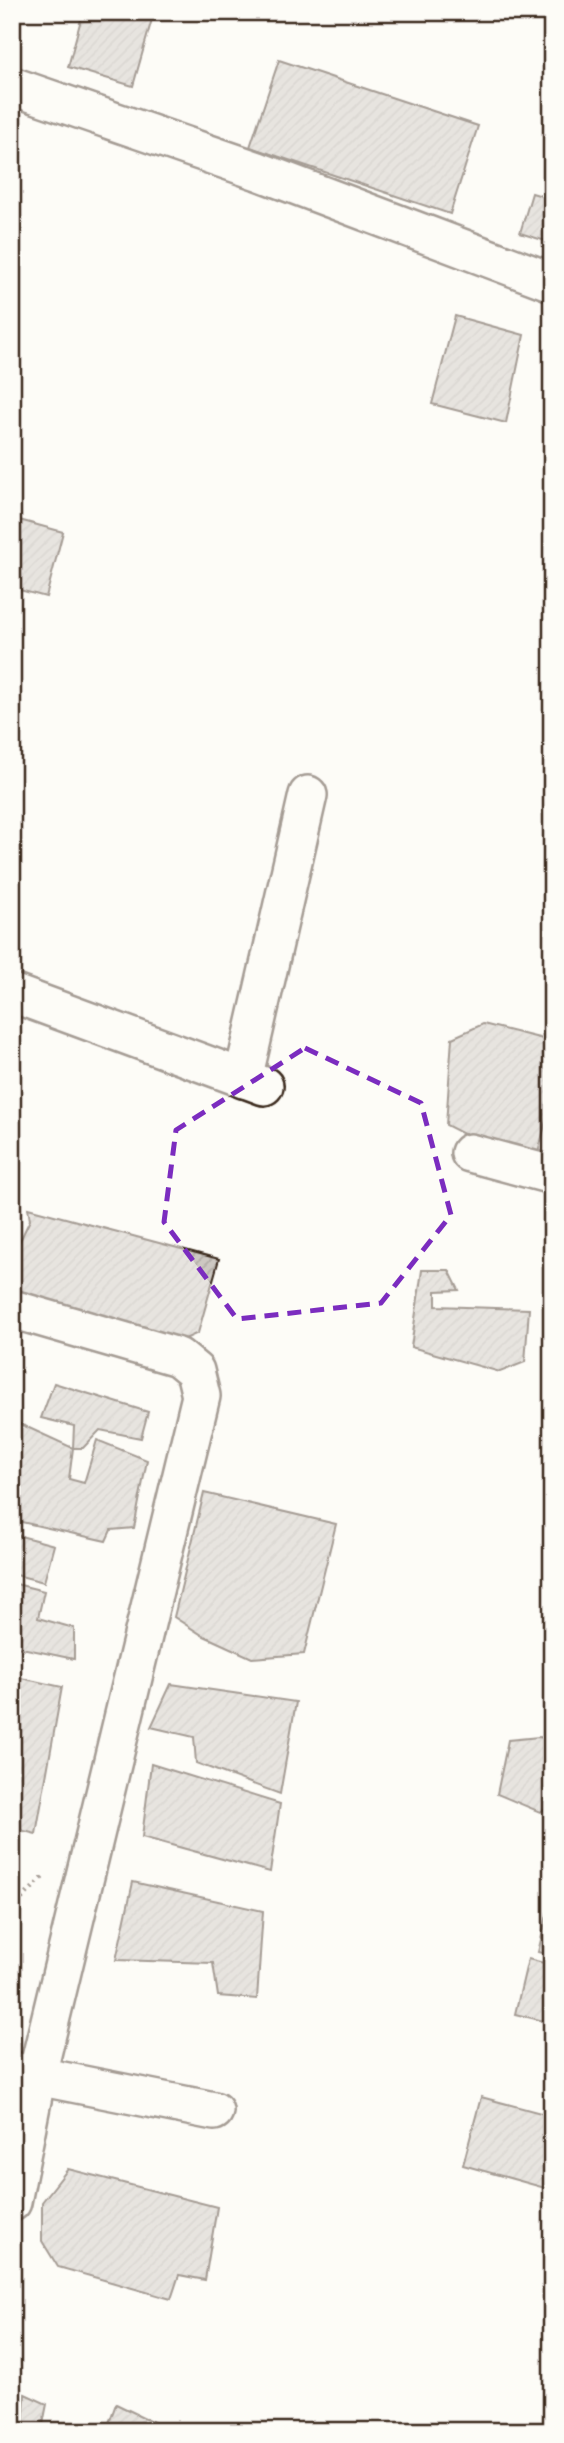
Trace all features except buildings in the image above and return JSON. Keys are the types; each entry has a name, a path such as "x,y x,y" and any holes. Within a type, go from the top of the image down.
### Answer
{"street":[{"path":"12,86 258,170 552,282"},
{"path":"12,993 253,1083 308,795"},
{"path":"470,1153 552,1175"},
{"path":"12,1310 178,1357 195,1371 201,1396 24,2073 12,2202"},
{"path":"24,2073 214,2111"}],"highlighted area":[{"path":"305,1048 421,1103 451,1215 381,1303 237,1319 164,1222 176,1130"}]}
